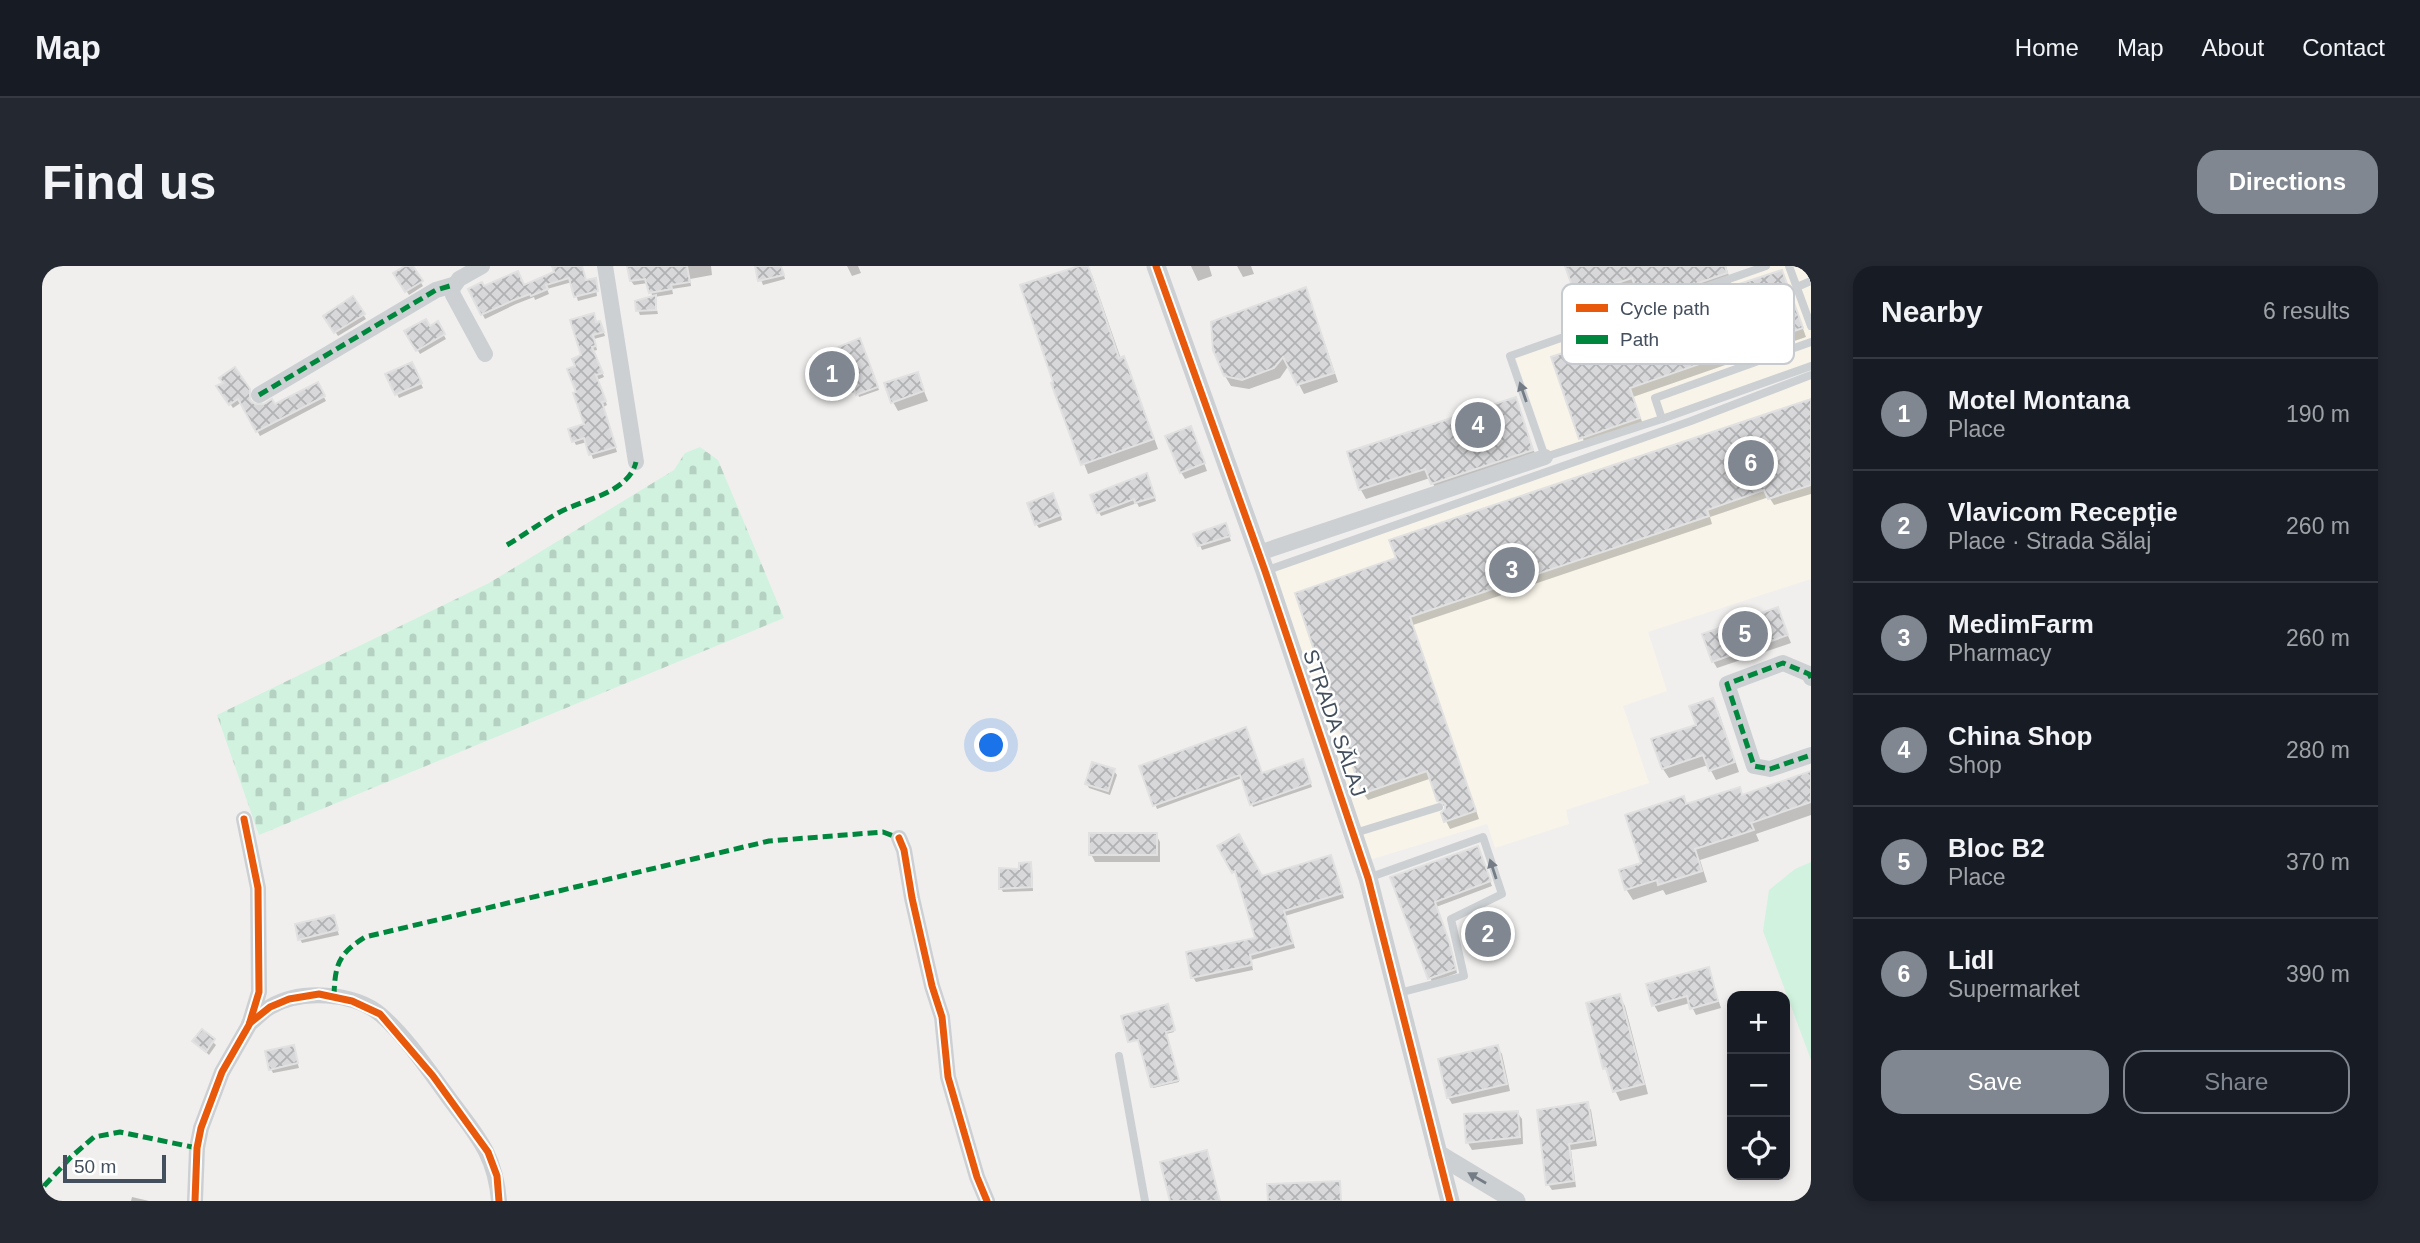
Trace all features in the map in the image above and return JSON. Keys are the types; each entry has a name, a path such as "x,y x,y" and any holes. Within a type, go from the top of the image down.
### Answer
{"street":[{"path":"259,395 436,290 453,285 482,266"},
{"path":"605,266 636,462"},
{"name":"STRADA SĂLAJ","path":"1156,266 1262,562 1368,878 1450,1201"},
{"path":"453,285 453,295 485,354"},
{"path":"1262,562 1545,457"},
{"path":"1811,678 1809,674 1783,663 1727,684 1754,766 1770,769 1811,755"},
{"path":"195,1201 201,1128 222,1072 249,1025 259,992 258,888 244,819"},
{"path":"899,838 904,850 932,986 942,1017 948,1077 987,1201"},
{"path":"249,1025 270,1007 289,999 319,994 352,1000 380,1014 433,1076 488,1152 497,1176 499,1201"},
{"path":"1438,1154 1516,1201"}],"lane":[{"path":"1715,284 1766,266"},
{"path":"1788,266 1811,326"},
{"path":"1797,287 1811,281"},
{"path":"1562,338 1510,356 1545,457 1811,366"},
{"path":"1794,348 1811,342"},
{"path":"1662,419 1654,398 1749,364"},
{"path":"1262,562 1691,421 1811,375"},
{"path":"1353,834 1439,807"},
{"path":"1368,878 1483,837 1502,894 1451,919 1464,976 1399,993"},
{"path":"1119,1056 1145,1201"}],"shaded area":[{"path":"1753,266 1811,266 1811,368 1548,452 1515,356 1562,337 1562,364 1794,364 1794,284 1703,284"},
{"path":"1811,374 1811,579 1648,632 1667,691 1623,706 1649,783 1566,810 1569,824 1495,848 1487,824 1363,862 1265,571"}],"green space":[{"path":"700,447 718,460 784,618 259,835 217,715 489,583 674,470 685,453"},
{"path":"1811,862 1811,1060 1790,1004 1790,991 1785,991 1763,931 1769,890 1795,869"}],"building":[{"path":"405,266 413,266 423,281 405,292 393,273"},
{"path":"552,266 582,266 586,280 596,278 598,291 574,297 569,278 546,285 548,289 481,315 468,289 482,282 484,286 518,271 524,285 554,272"},
{"path":"627,266 687,266 690,282 649,293 645,279 630,281"},
{"path":"755,266 781,266 784,275 758,281"},
{"path":"1079,266 1088,266 1119,358 1124,356 1154,439 1081,465 1020,285"},
{"path":"1565,266 1725,266 1727,273 1695,284 1634,284 1632,278 1614,284 1571,284"},
{"path":"1782,270 1787,284 1739,284"},
{"path":"1306,287 1334,373 1297,385 1283,357 1274,368 1242,380 1224,376 1213,350 1211,322"},
{"path":"656,295 656,310 636,311 635,301"},
{"path":"353,296 365,314 334,333 323,316"},
{"path":"1794,303 1803,328 1794,331"},
{"path":"594,313 596,322 600,321 604,332 593,335 596,346 592,347 603,373 596,375 606,401 602,402 616,447 589,455 584,438 572,442 568,429 584,424 567,369 575,366 572,359 581,355 570,320"},
{"path":"426,319 430,326 438,321 445,334 416,351 404,331"},
{"path":"860,338 878,387 856,395 854,389 826,399 811,358"},
{"path":"1562,353 1562,364 1699,364 1630,388 1640,418 1579,439 1551,357"},
{"path":"412,362 422,383 395,395 385,374"},
{"path":"235,367 250,389 250,400 255,404 264,404 272,399 275,404 318,382 325,396 256,432 238,399 229,405 216,386 223,383 219,378"},
{"path":"918,372 924,391 891,403 884,383"},
{"path":"1516,397 1533,450 1431,484 1425,469 1359,490 1347,452"},
{"path":"1811,399 1811,485 1768,499 1764,490 1707,510 1709,516 1410,617 1476,811 1444,822 1441,813 1445,804 1437,801 1427,771 1362,794 1295,593 1396,558 1389,540"},
{"path":"1191,426 1205,463 1180,473 1165,436"},
{"path":"1147,473 1155,497 1135,503 1134,499 1097,513 1090,495"},
{"path":"1053,493 1061,515 1035,525 1027,503"},
{"path":"1226,523 1230,536 1198,546 1193,534"},
{"path":"1778,607 1788,635 1712,662 1702,634"},
{"path":"1713,698 1735,762 1709,771 1703,755 1662,769 1651,739 1696,725 1689,706"},
{"path":"1246,727 1262,773 1303,759 1311,783 1250,805 1240,775 1153,806 1139,766"},
{"path":"1092,762 1115,769 1108,791 1085,784"},
{"path":"1811,771 1811,802 1751,823 1754,830 1695,849 1702,871 1658,885 1657,880 1625,890 1619,870 1641,863 1625,815 1684,796 1686,804 1740,787 1742,795"},
{"path":"1089,833 1157,833 1157,855 1089,855"},
{"path":"1239,834 1262,876 1331,855 1343,893 1284,911 1293,943 1250,955 1252,965 1191,978 1186,952 1255,938 1235,871 1232,873 1217,846"},
{"path":"1478,846 1491,881 1435,902 1456,969 1428,979 1390,877"},
{"path":"1031,862 1032,887 999,889 999,868 1019,869 1019,863"},
{"path":"334,915 338,930 298,940 295,924"},
{"path":"1500,923 1504,937 1476,945 1471,931"},
{"path":"1709,967 1718,1001 1690,1009 1687,996 1652,1006 1646,984"},
{"path":"1620,994 1644,1084 1613,1092 1606,1068 1603,1069 1586,1003"},
{"path":"1168,1004 1175,1030 1166,1032 1179,1080 1151,1087 1138,1040 1128,1042 1121,1016"},
{"path":"202,1029 215,1039 206,1052 192,1041"},
{"path":"294,1045 298,1063 269,1070 265,1051"},
{"path":"1498,1045 1507,1084 1447,1098 1438,1059"},
{"path":"1588,1102 1594,1140 1569,1144 1574,1181 1546,1185 1537,1110"},
{"path":"1518,1111 1520,1137 1466,1143 1464,1114"},
{"path":"1207,1150 1220,1201 1170,1201 1160,1162"},
{"path":"1340,1181 1341,1201 1268,1201 1267,1184"}],"marked path":[{"path":"259,395 436,290 453,285"},
{"path":"507,545 558,513 614,489 624,482 636,462"},
{"path":"1811,678 1809,674 1783,663 1727,684 1754,766 1770,769 1811,755"},
{"path":"334,996 335,976 340,961 349,949 365,937 769,841 883,832 899,838"},
{"path":"43,1201 44,1186 94,1137 120,1132 197,1148"}],"cycle path":[{"path":"1156,266 1265,571 1368,878 1450,1201"},
{"path":"195,1201 197,1148 201,1128 222,1072 249,1025 259,992 258,888 244,819"},
{"path":"899,838 904,850 932,986 942,1017 948,1077 977,1177 987,1201"},
{"path":"250,1023 270,1007 289,999 319,994 352,1001 380,1014 433,1076 488,1152 497,1176 499,1201"}],"place":[{"name":"Motel Montana","path":"832,374"},
{"name":"China Shop","path":"1478,425"},
{"name":"Lidl","path":"1751,463"},
{"name":"MedimFarm","path":"1512,570"},
{"name":"Bloc B2","path":"1745,634"},
{"name":"Vlavicom Recepție","path":"1488,934"}]}
